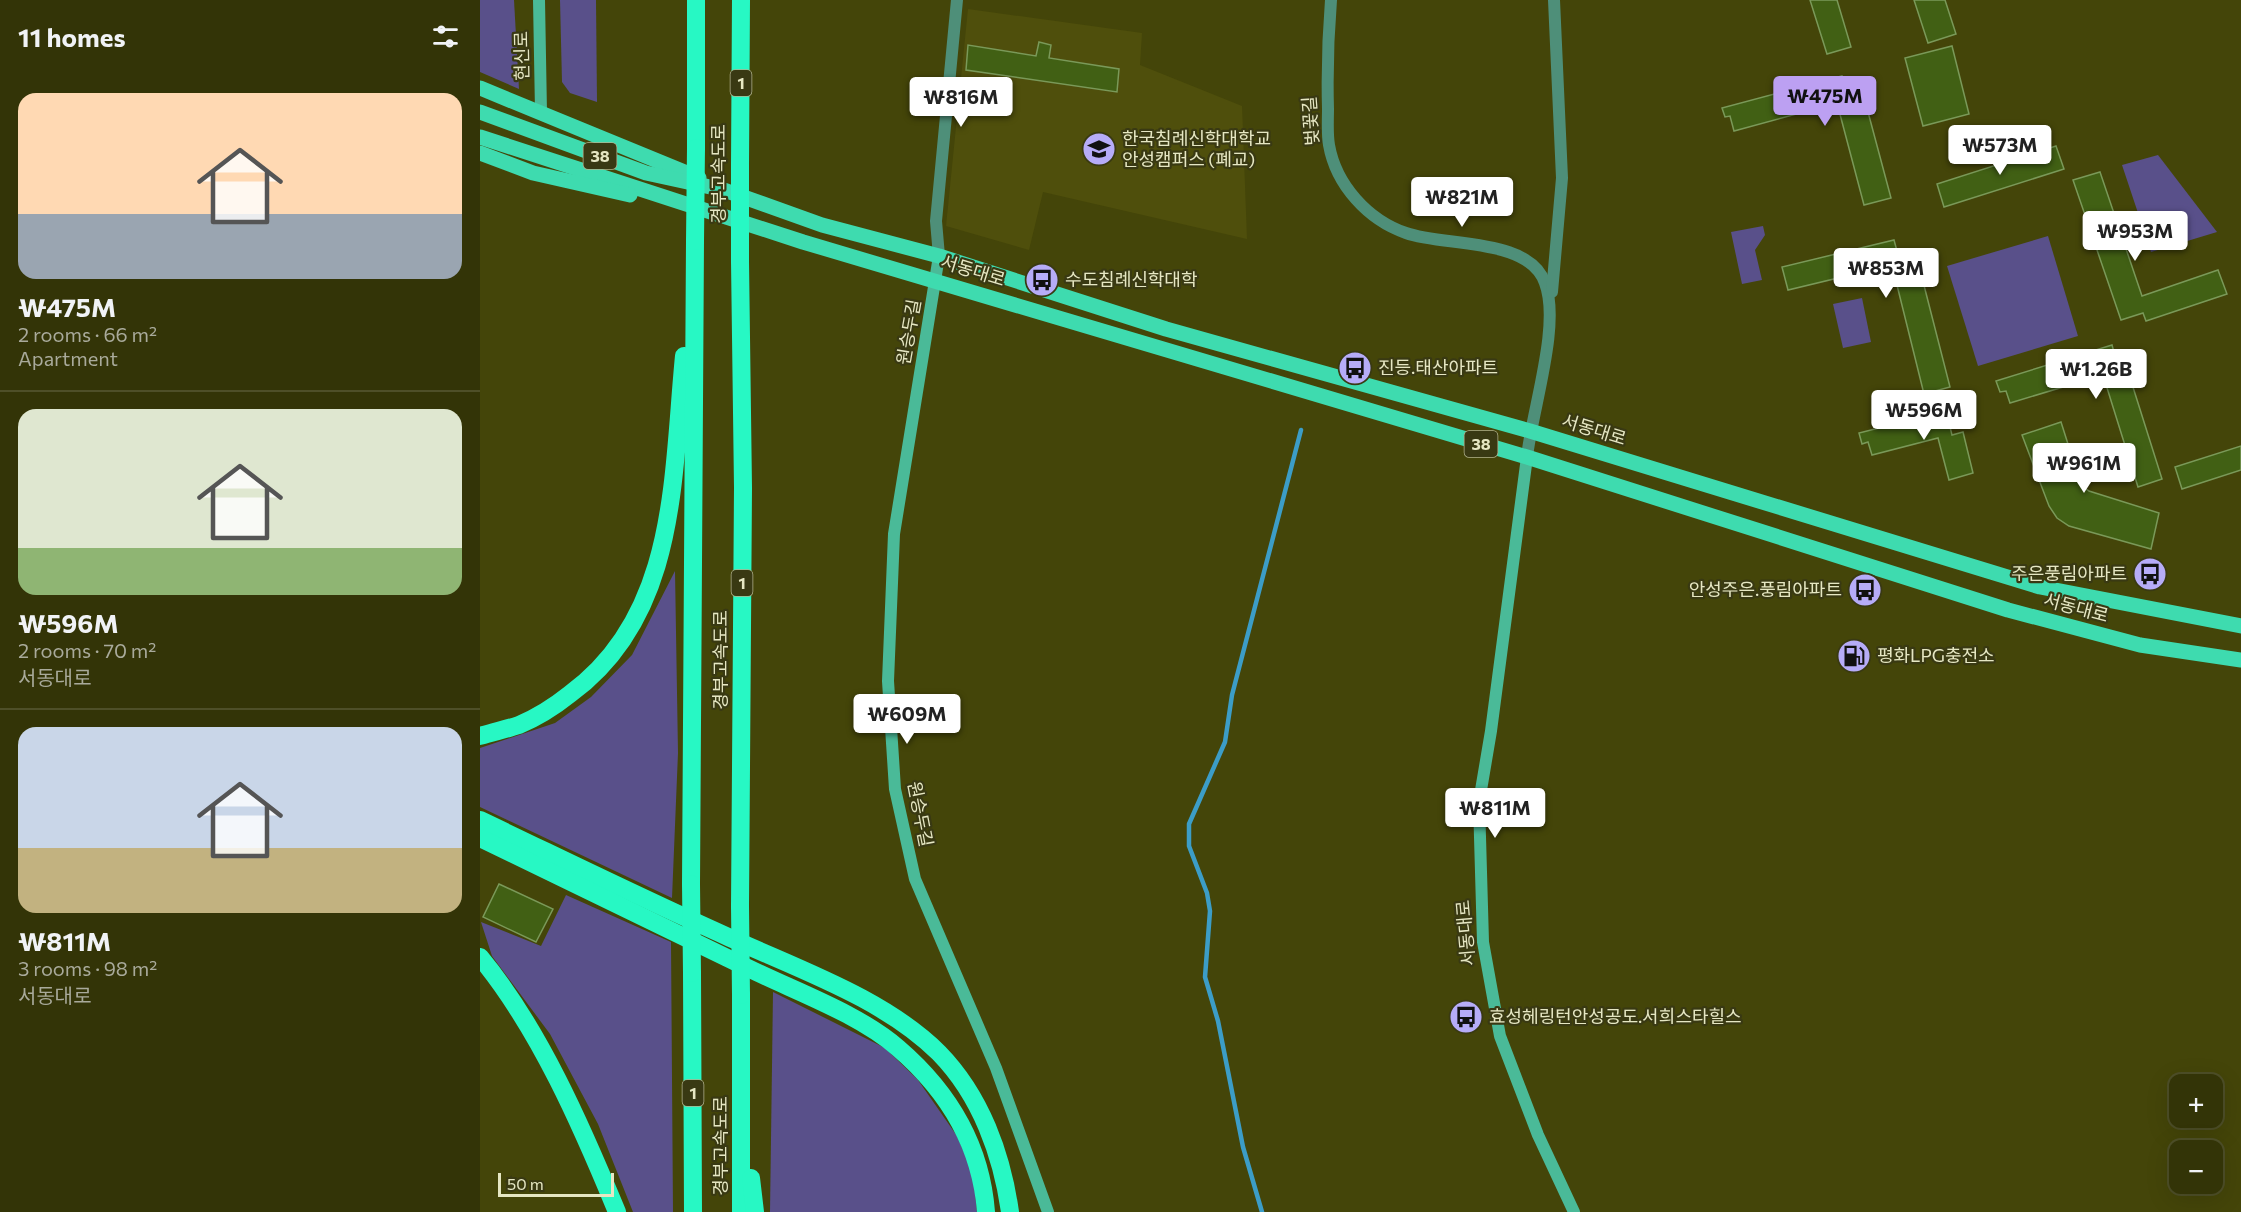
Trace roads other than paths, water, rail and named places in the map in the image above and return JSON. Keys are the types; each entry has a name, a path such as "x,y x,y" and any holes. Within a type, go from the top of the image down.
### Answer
{"highway":[{"name":"경부고속도로","path":"693,1212 692,885 696,0"},
{"name":"경부고속도로","path":"741,0 740,261 743,500 740,906 741,1212"},
{"path":"480,736 528,720 553,707 589,681 614,655 642,610 661,555 695,241"},
{"path":"480,820 818,979 909,1026 941,1055 971,1095 993,1141 1005,1180 1010,1212"},
{"path":"480,838 834,1009 896,1046 930,1079 958,1118 976,1160 986,1212"},
{"path":"480,957 527,1023 593,1155 617,1212"},
{"path":"742,1094 755,1212"}],"main road":[{"path":"480,88 673,166 723,190"},
{"name":"서동대로","path":"480,112 646,173 723,190 822,225 939,256 1166,329 1530,431 2040,587 2241,626"},
{"name":"서동대로","path":"480,137 803,243 936,280 1527,457 2008,610 2140,645 2241,660"},
{"path":"480,153 533,173 723,216"}],"street":[{"name":"현신로","path":"539,0 541,112"},
{"name":"서동대로","path":"939,256 936,221 957,0"},
{"name":"벚꽃길","path":"1331,0 1326,53 1329,145 1341,181 1368,212 1406,233 1512,253 1533,262 1545,282 1550,306 1546,345 1527,457"},
{"path":"1550,306 1562,178 1554,0"},
{"name":"원승두길","path":"939,256 894,534 888,681 895,789 915,879 996,1068 1048,1212"},
{"name":"서동대로","path":"1527,457 1491,731 1479,802 1484,942 1500,1036 1538,1135 1574,1212"}],"waterway":[{"path":"1262,1212 1243,1147 1218,1021 1205,977 1210,911 1207,893 1189,846 1189,824 1225,742 1232,695 1301,430"}],"place":[{"name":"한국침례신학대학교 안성캠퍼스 (폐교)","path":"1099,149"},
{"name":"수도침례신학대학","path":"1042,280"},
{"name":"진등.태산아파트","path":"1355,368"},
{"name":"주은풍림아파트","path":"2150,574"},
{"name":"안성주은.풍림아파트","path":"1865,590"},
{"name":"평화LPG충전소","path":"1854,656"},
{"name":"효성헤링턴안성공도.서희스타힐스","path":"1466,1017"}]}
